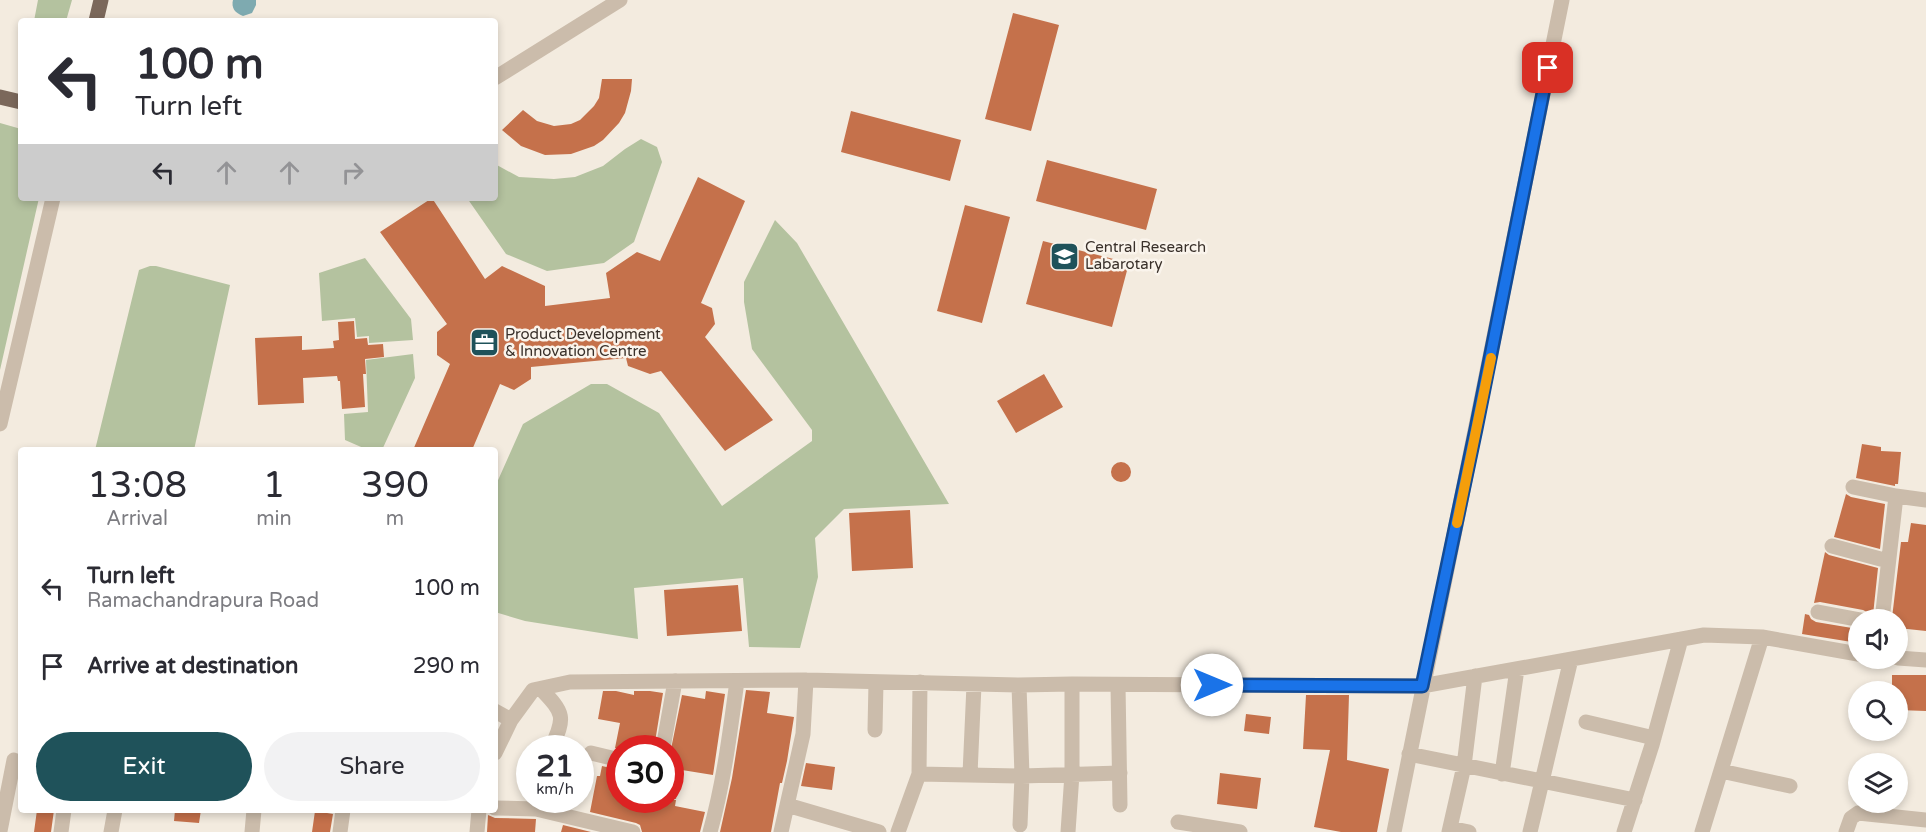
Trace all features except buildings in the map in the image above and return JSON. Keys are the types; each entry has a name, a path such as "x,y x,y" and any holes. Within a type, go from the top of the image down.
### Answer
{"main road":[{"path":"97,18 101,0"},
{"path":"0,97 18,101"}],"street":[{"path":"498,76 620,0"},
{"path":"1394,832 1562,0"},
{"path":"0,424 52,201"},
{"path":"1853,487 1926,500"},
{"path":"1883,609 1896,496"},
{"path":"1832,546 1888,561"},
{"path":"1818,612 1848,618"},
{"path":"498,747 511,720 532,690 570,682 806,680 1019,686 1072,684 1422,686 1704,635 1762,637 1848,652"},
{"path":"1702,832 1762,637"},
{"path":"1624,832 1654,738 1681,639"},
{"path":"1530,832 1570,659"},
{"path":"1908,659 1926,660"},
{"path":"1502,774 1517,669"},
{"path":"1470,832 1450,830 1464,766 1475,676"},
{"path":"781,832 803,734 806,680"},
{"path":"665,735 675,681"},
{"path":"710,832 718,805 727,757 737,681"},
{"path":"875,730 876,682"},
{"path":"898,832 919,774 920,682"},
{"path":"1068,832 1072,774 1072,684"},
{"path":"970,774 974,685"},
{"path":"1119,685 1120,805"},
{"path":"1019,686 1022,776 1020,825"},
{"path":"541,689 560,713 562,723 557,735"},
{"path":"498,713 511,720"},
{"path":"1586,722 1654,738"},
{"path":"1409,754 1635,800"},
{"path":"0,831 12,761"},
{"path":"1721,771 1790,786"},
{"path":"919,774 1022,776 1120,773"},
{"path":"787,804 879,832"},
{"path":"498,808 536,809 633,832"},
{"path":"61,832 64,813"},
{"path":"111,832 114,813"},
{"path":"252,832 254,813"},
{"path":"340,832 343,813"},
{"path":"477,832 478,813"},
{"path":"1846,832 1851,818 1857,813 1926,819"},
{"path":"1178,822 1239,832"}],"green space":[{"path":"38,0 72,0 67,18 35,18"},
{"path":"0,123 18,128 18,201 38,201 0,370"},
{"path":"641,139 657,147 662,162 634,242 604,263 547,271 506,254 469,201 498,201 498,166 519,177 554,179 575,177 603,166"},
{"path":"775,220 797,243 949,504 844,509 815,538 818,577 800,648 749,647 743,578 634,588 638,639 525,621 498,613 498,480 523,424 591,384 607,384 659,413 722,506 812,441 812,430 752,349 744,302 744,282"},
{"path":"365,258 411,319 413,340 369,343 369,336 357,337 355,318 322,321 319,273"},
{"path":"156,266 230,285 195,447 96,447 139,270"},
{"path":"413,354 415,378 383,447 361,447 345,440 344,414 368,412 366,360"}],"water":[{"path":"233,0 256,0 256,5 252,13 243,16 234,10"}],"slow traffic":[{"path":"1457,523 1491,358"}],"place":[{"name":"Central Research Labarotary","path":"1064,256"},
{"name":"Product Development & Innovation Centre","path":"484,343"}],"route":[{"path":"1212,685 1422,686 1548,68"}]}
